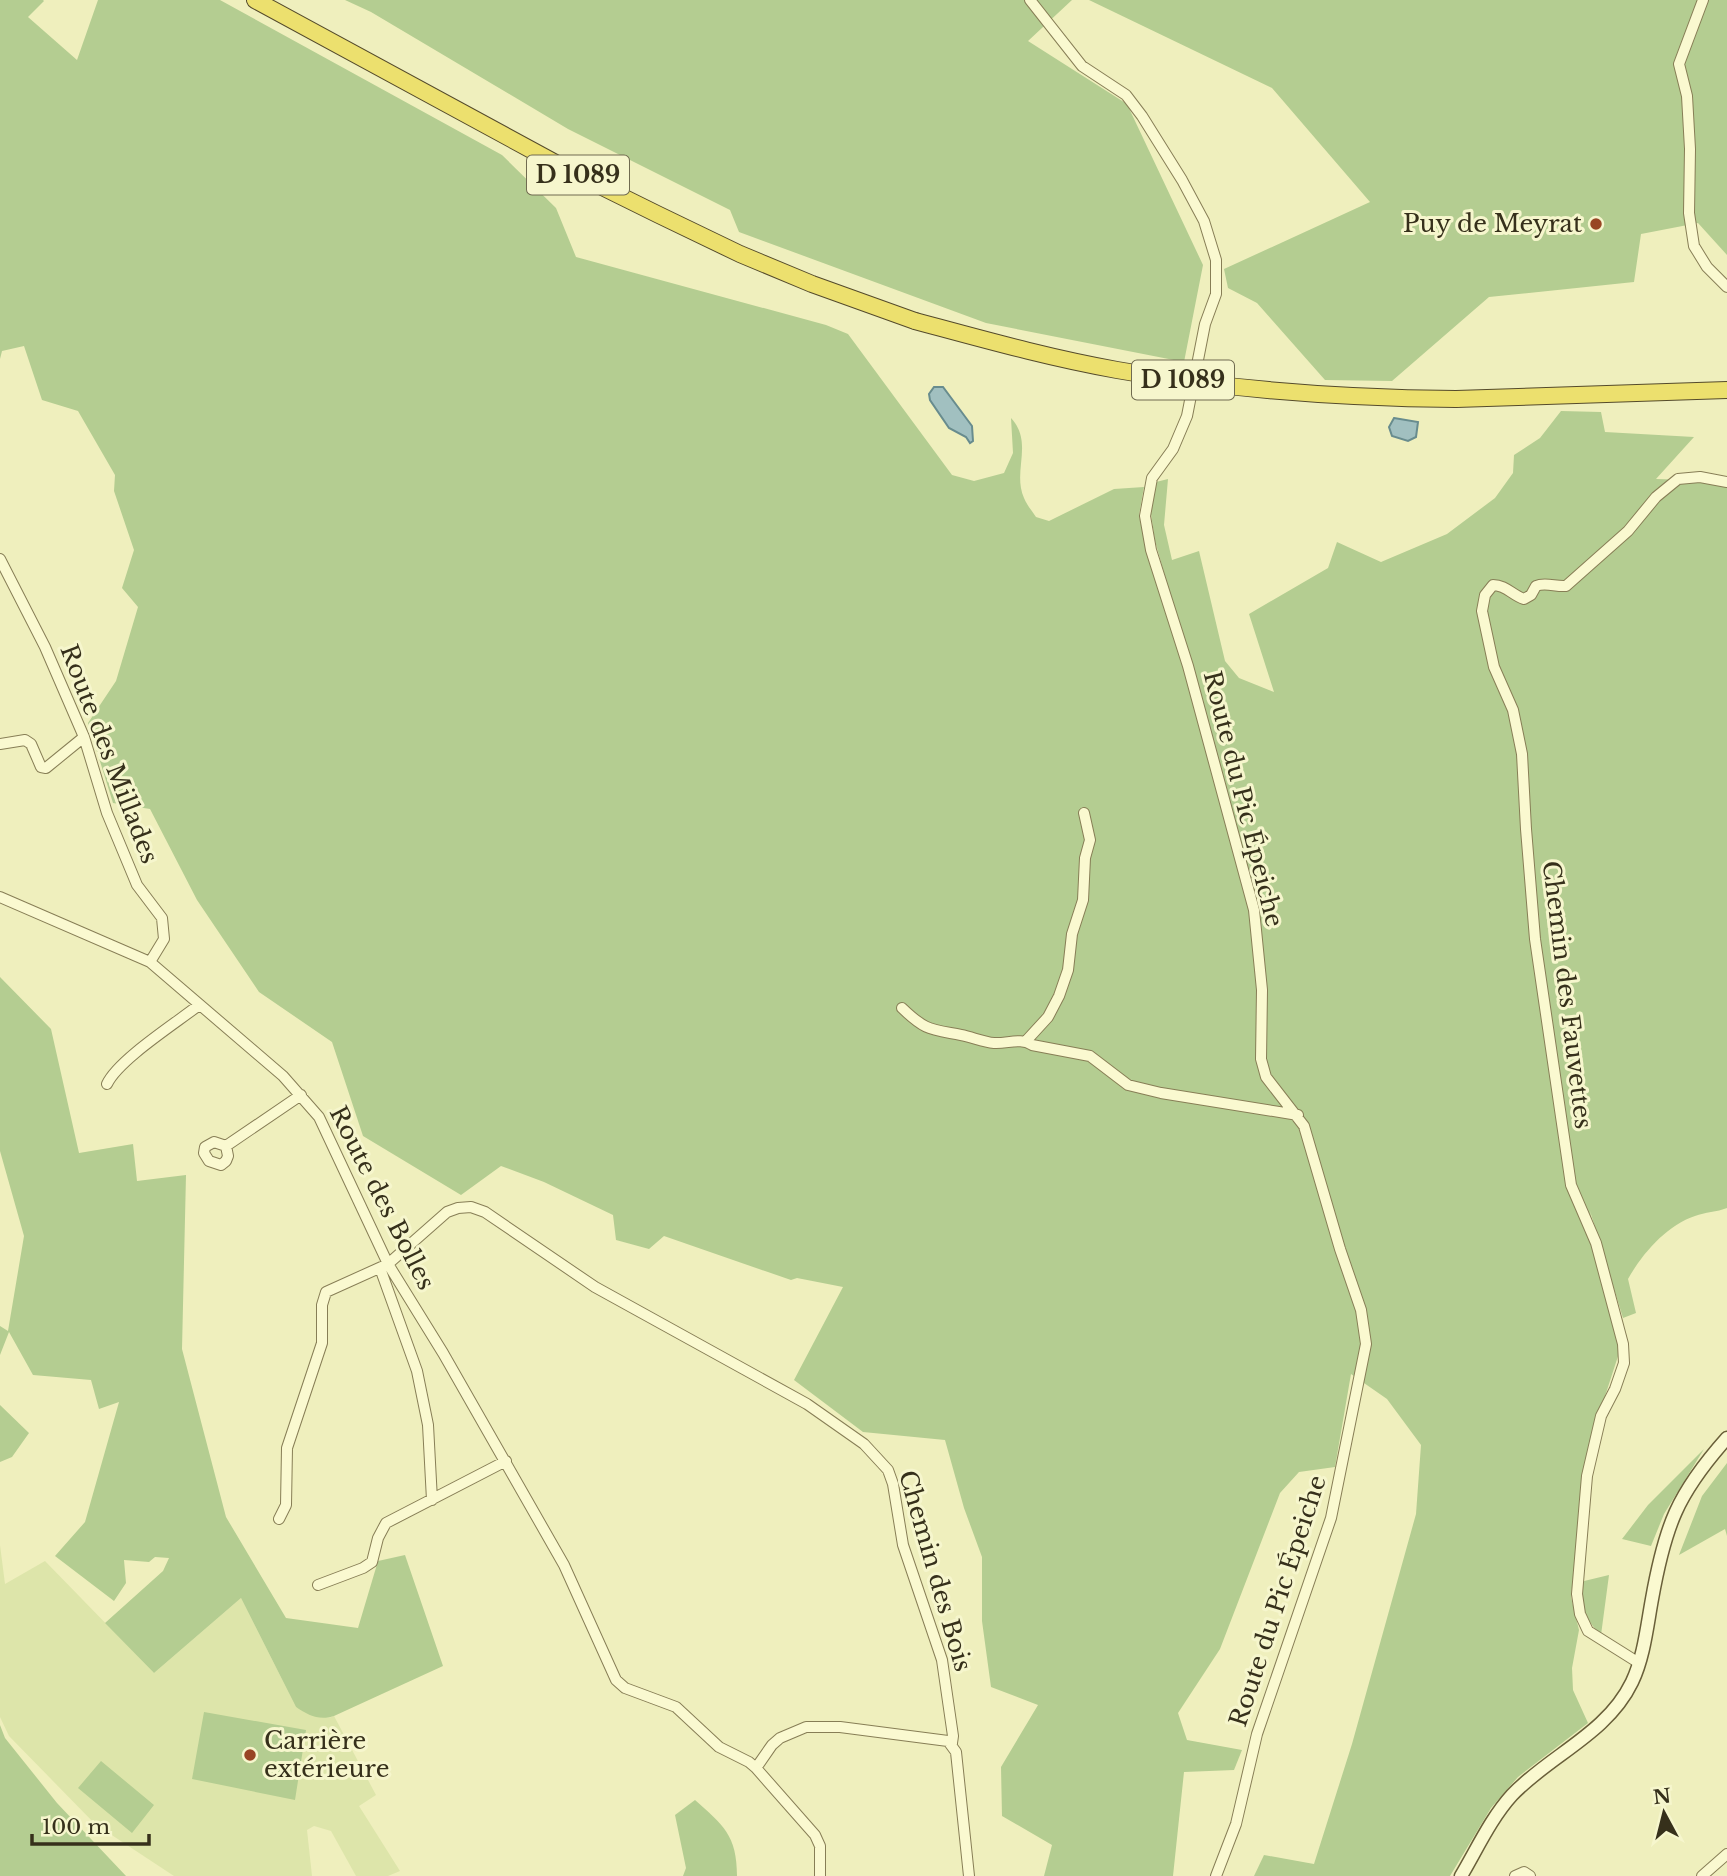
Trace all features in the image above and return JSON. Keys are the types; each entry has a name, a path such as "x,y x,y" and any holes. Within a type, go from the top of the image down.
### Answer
{"highway":[{"name":"D 1089","path":"255,0 572,172 705,237 812,284 915,321 1022,350 1220,386 1304,394 1456,399 1727,390"}],"main road":[{"path":"1461,1876 1499,1811 1512,1796 1609,1715 1632,1682 1639,1663 1657,1570 1670,1522 1689,1486 1727,1438"}],"street":[{"name":"Route du Pic Épeiche","path":"1030,0 1083,66 1126,95 1142,116 1204,221 1216,260 1216,294 1205,324 1187,416 1173,449 1152,478 1145,516 1151,550 1188,666 1254,910 1262,990 1261,1059 1266,1077 1304,1126 1361,1310 1366,1344 1331,1518 1257,1734 1236,1824 1216,1876"},
{"path":"1703,0 1679,64 1687,96 1689,213 1694,246 1707,267 1727,287"},
{"name":"Chemin des Fauvettes","path":"1639,1663 1588,1631 1580,1614 1577,1594 1587,1476 1601,1416 1624,1363 1623,1344 1596,1243 1571,1185 1535,939 1525,829 1522,754 1513,710 1494,667 1482,611 1485,595 1493,585 1502,585 1524,599 1541,584 1566,586 1628,531 1656,497 1678,479 1700,477 1727,482"},
{"name":"Route des Millades","path":"0,559 45,647 84,737 107,813 137,885 162,918 164,939 150,962"},
{"path":"0,744 25,740 31,744 41,767 46,768 84,737"},
{"path":"1026,1041 1048,1017 1068,970 1072,934 1083,901 1085,858 1090,840 1084,813"},
{"name":"Route des Bolles","path":"0,897 150,962 283,1076 301,1095 319,1117 384,1266 443,1353 580,1596 616,1680 625,1688 676,1707 719,1747 756,1768"},
{"path":"107,1084 111,1076 146,1045 199,1005"},
{"path":"902,1008 920,1025 935,1032 993,1043 1026,1041 1032,1045 1090,1056 1128,1085 1161,1093 1297,1115"},
{"path":"226,1146 301,1095"},
{"name":"Chemin des Bois","path":"279,1518 286,1505 287,1448 322,1343 322,1305 326,1292 384,1266 447,1212 471,1207 485,1212 604,1292 807,1405 864,1444 888,1470 893,1484 903,1545 942,1660 953,1736 951,1743 956,1752 969,1876"},
{"path":"384,1266 417,1371 428,1425 432,1500"},
{"path":"318,1585 372,1562 378,1538 386,1523 506,1461"},
{"path":"820,1876 820,1846 815,1835 756,1768 772,1745 780,1738 806,1727 840,1727 943,1739 951,1743"},
{"path":"1702,1876 1727,1854"},
{"path":"1515,1876 1524,1872 1530,1876"}],"green space":[{"path":"0,0 43,0 28,17 77,60 98,0 220,0 502,155 556,208 576,257 826,325 848,334 952,475 974,481 1004,473 1013,453 1011,418 1021,437 1021,488 1025,501 1036,517 1049,521 1114,489 1144,487 1139,515 1144,539 1215,751 1155,541 1151,514 1156,482 1168,479 1164,525 1172,560 1199,551 1225,661 1239,678 1274,692 1249,614 1328,568 1337,542 1381,562 1447,534 1495,498 1513,473 1514,455 1540,438 1561,411 1601,412 1605,432 1694,437 1656,479 1727,481 1727,1208 1685,1220 1656,1242 1628,1279 1636,1313 1623,1318 1590,1211 1620,1350 1594,1430 1582,1493 1571,1597 1579,1630 1572,1668 1573,1690 1588,1723 1518,1777 1491,1808 1450,1876 1254,1876 1264,1855 1314,1864 1352,1744 1416,1514 1421,1445 1387,1399 1351,1374 1335,1467 1299,1472 1280,1493 1220,1649 1178,1713 1187,1740 1242,1750 1234,1770 1184,1772 1173,1876 1044,1876 1052,1845 1002,1816 1001,1767 1038,1705 991,1687 982,1621 982,1557 964,1508 945,1440 863,1432 794,1380 843,1287 797,1278 791,1280 664,1236 649,1249 616,1240 613,1215 544,1182 501,1166 461,1195 363,1136 332,1042 259,992 197,900 150,809 113,803 88,723 116,681 138,607 122,588 134,550 114,491 115,475 78,411 42,400 24,346 2,351 0,359"},
{"path":"345,0 1072,0 1028,41 1127,104 1203,265 1184,362 986,323 739,232 730,210 568,129 371,12"},
{"path":"1089,0 1727,0 1727,255 1698,223 1641,234 1634,282 1489,297 1392,381 1325,380 1257,303 1228,288 1224,269 1370,202 1272,88"},
{"path":"0,977 51,1029 79,1153 133,1144 137,1181 186,1175 182,1349 226,1517 286,1618 358,1628 378,1561 405,1555 443,1666 334,1716 314,1716 296,1707 241,1598 154,1673 105,1623 163,1571 169,1558 155,1557 149,1562 124,1560 126,1583 114,1601 55,1556 85,1522 119,1402 99,1409 91,1380 33,1375 9,1332 0,1355 0,1326 8,1331 24,1236 0,1151"},
{"path":"0,1405 29,1433 12,1457 0,1462"},
{"path":"1704,1449 1664,1514 1651,1546 1622,1539 1648,1505"},
{"path":"1727,1463 1727,1536 1725,1529 1679,1555 1702,1496"},
{"path":"0,1545 5,1584 45,1561 154,1673 241,1598 296,1707 328,1718 334,1716 376,1795 359,1806 400,1871 388,1876 356,1876 331,1831 314,1826 307,1830 312,1876 174,1876 95,1824 9,1736 0,1717"},
{"path":"1609,1575 1601,1635 1584,1611 1580,1582"},
{"name":"Carrière extérieure","path":"204,1712 306,1730 295,1800 192,1779"},
{"path":"0,1725 5,1738 57,1803 126,1876 0,1876"},
{"path":"101,1761 154,1805 132,1833 78,1788"},
{"path":"695,1800 721,1824 731,1841 737,1876 683,1876 686,1868 675,1815"}],"water":[{"path":"934,387 943,387 972,426 973,441 970,443 966,437 949,428 930,400 929,394"},
{"path":"1394,418 1418,422 1416,437 1408,441 1392,436 1389,427"}],"place":[{"name":"Puy de Meyrat","path":"1596,224"},
{"name":"Carrière extérieure","path":"250,1755"}]}
